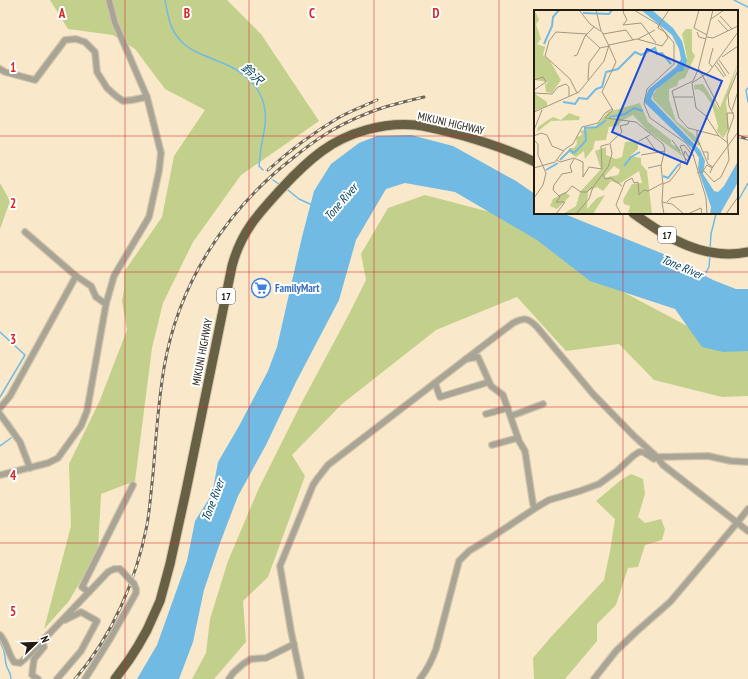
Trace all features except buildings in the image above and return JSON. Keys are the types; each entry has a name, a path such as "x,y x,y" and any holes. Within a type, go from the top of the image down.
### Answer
{"highway":[{"name":"MIKUNI HIGHWAY","path":"115,679 138,646 150,625 160,601 170,564 232,266 244,234 266,205 298,171 334,143 371,129 388,126 402,125 432,128 500,147 522,155 534,161"},
{"name":"17","path":"634,214 671,238 688,246 722,254 748,252"}],"street":[{"path":"0,475 48,463 58,458 80,426 87,411 106,304 114,276 149,217 159,171 161,153 147,97 115,23 109,0"},
{"path":"0,69 5,72 35,80 65,40 76,39 85,42 95,52 97,72 107,88 116,96 123,100 147,97"},
{"path":"25,232 76,276 91,286 96,297 106,304"},
{"path":"0,408 10,396 76,276"},
{"path":"301,679 280,566 317,479 328,465 465,359 520,319 531,321 537,326 594,394 634,436 657,457 663,465 748,531"},
{"path":"465,359 478,357 491,386 504,395 519,441 525,451 533,504 535,508"},
{"path":"434,383 440,397 489,382"},
{"path":"511,416 543,404"},
{"path":"486,414 508,408"},
{"path":"0,414 20,442 30,468"},
{"path":"492,445 518,438"},
{"path":"420,679 425,673 436,648 459,562 469,551 498,534 549,500 599,484 639,452 643,452 654,459 657,457 708,456 731,461 748,462"},
{"path":"89,592 82,587 133,485"},
{"path":"594,679 616,651 637,630 670,602 748,509"},
{"path":"0,635 5,641 14,662 20,662 42,642 108,572 114,569 120,570 134,584 136,593 85,679"},
{"path":"57,679 81,651 97,621 81,612 60,623"},
{"path":"38,679 32,675 34,659 44,647 42,642"},
{"path":"229,679 233,672 251,659 266,658 294,644"}],"green space":[{"path":"50,0 227,0 261,34 319,121 241,175 193,242 163,303 152,348 135,481 101,494 98,551 69,601 44,629 71,526 69,464 100,400 127,330 122,301 124,290 124,272 162,217 174,156 205,110 165,89 135,49 113,35 68,29"},
{"path":"0,183 10,201 0,229"},
{"path":"425,195 532,223 563,260 723,345 748,341 748,396 722,397 654,380 619,344 566,351 517,297 436,330 342,404 292,455 305,476 268,577 243,601 246,642 214,679 192,679 206,653 210,619 228,561 258,490 366,280 361,254 388,208"},
{"path":"631,474 643,479 645,494 638,517 645,523 661,519 665,529 662,540 645,545 638,567 628,568 616,605 597,624 597,641 565,679 534,679 533,658 604,580 615,519 596,501 621,480"}],"water":[{"name":"Tone River","path":"411,135 453,146 516,181 534,193 534,214 564,214 666,255 713,280 736,289 748,289 748,351 723,352 702,347 675,309 590,281 537,240 455,192 405,183 386,189 356,240 339,300 296,382 266,445 238,496 204,590 193,642 179,679 137,679 157,645 187,561 195,521 212,494 218,462 268,371 277,347 314,191 331,164 359,143 377,136"}],"waterway":[{"name":"鈴沢","path":"165,0 172,29 184,44 195,52 232,67 252,82 257,89 264,103 265,116 259,166 263,170"},
{"path":"734,0 748,7"},
{"path":"748,88 746,90 748,102"},
{"name":"鈴沢","path":"273,180 279,184"},
{"path":"738,200 748,183"},
{"name":"鈴沢","path":"288,190 299,199 312,205"},
{"path":"710,249 711,234 716,214"},
{"name":"Tone River","path":"704,276 709,267 710,255"},
{"path":"0,332 25,355 0,397"},
{"path":"9,421 17,433"},
{"path":"0,446 11,438"},
{"path":"0,642 4,650 6,664 11,679"}],"railway":[{"path":"75,679 100,645 111,626 121,607 136,567 148,519 160,394 171,337 193,278 209,251 226,225 247,201 269,179 315,141 336,128 363,115 378,109 424,97"},
{"path":"268,170 302,142 338,118 377,100"},
{"path":"738,136 748,139"}],"place":[{"name":"FamilyMart","path":"261,288"}]}
